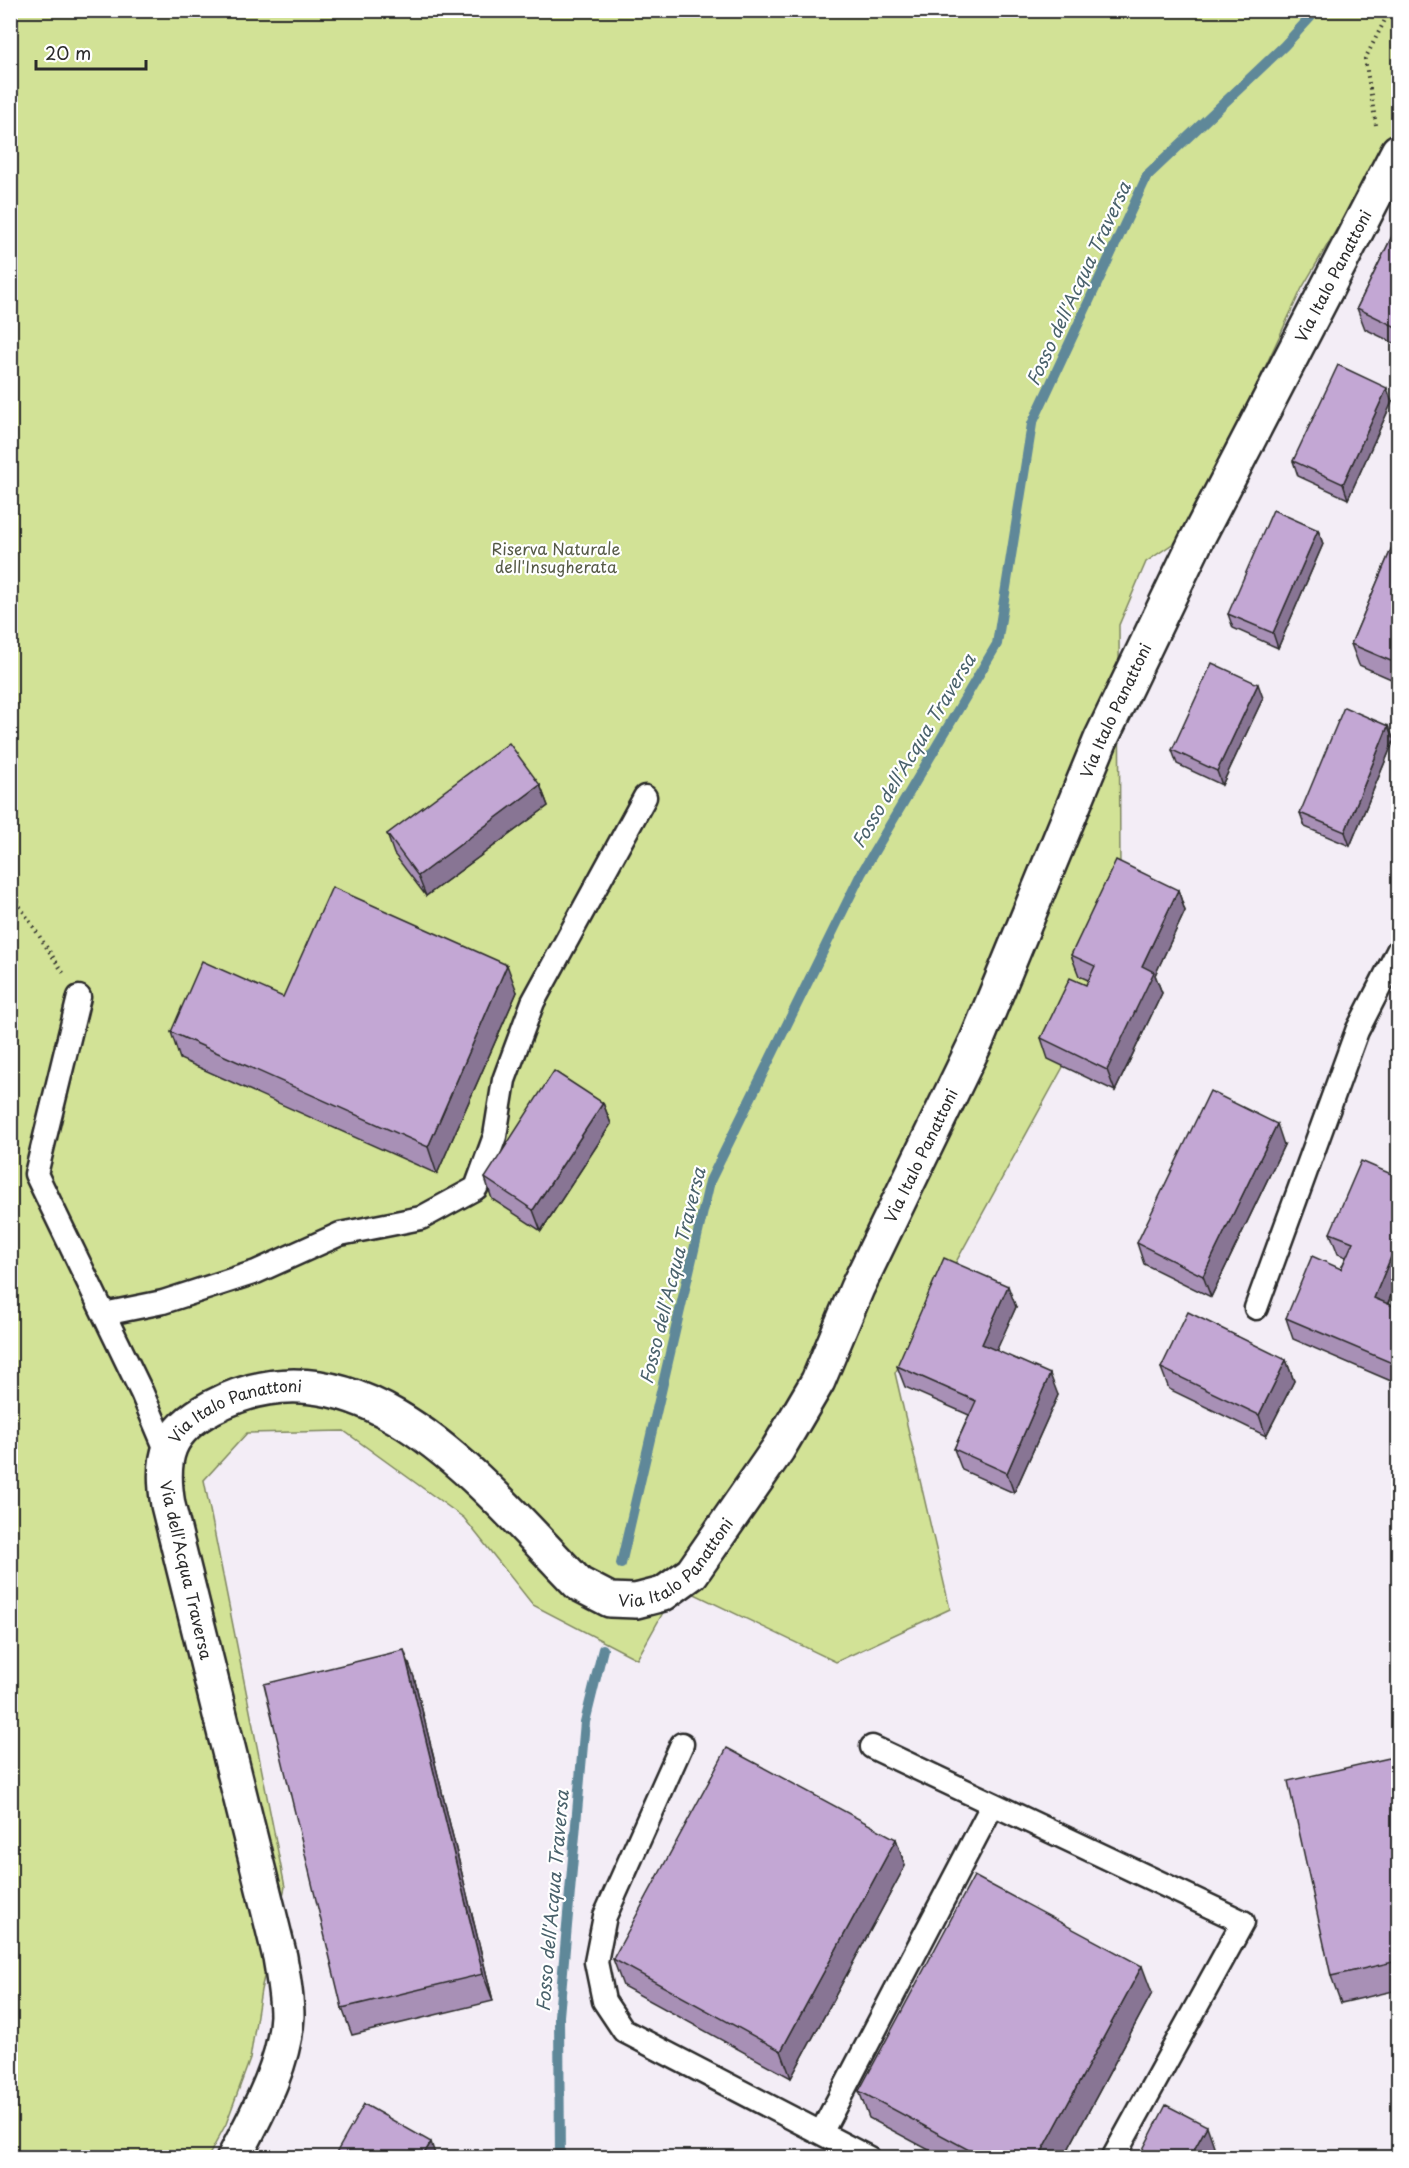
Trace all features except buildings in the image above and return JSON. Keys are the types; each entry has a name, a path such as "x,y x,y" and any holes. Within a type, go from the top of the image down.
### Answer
{"street":[{"name":"Via Italo Panattoni","path":"167,1452 172,1439 190,1421 214,1406 247,1393 292,1386 344,1393 394,1415 450,1454 579,1584 610,1600 636,1601 654,1598 692,1573 708,1554 778,1449 818,1381 857,1288 977,1040 1101,739 1195,543 1391,164"},
{"name":"Via dell'Acqua Traversa","path":"167,1452 164,1484 168,1505 280,1956 286,1992 287,2017 277,2062 261,2103 234,2157"}],"lane":[{"path":"104,1314 163,1302 256,1272 340,1234 421,1218 476,1188 495,1136 504,1080 533,1002 645,797"},
{"path":"1256,1308 1357,1031 1398,951"},
{"name":"Via dell'Acqua Traversa","path":"79,997 36,1174 104,1314 167,1452"},
{"path":"682,1744 605,1916 596,1962 604,2001 624,2031 869,2157"},
{"path":"872,1747 1243,1923 1113,2157"},
{"path":"821,2133 993,1804"}],"path":[{"path":"1390,10 1365,59 1391,164"},
{"path":"10,891 79,997"}],"green space":[{"name":"Riserva Naturale dell'Insugherata","path":"11,11 1398,11 1398,125 1302,288 1187,534 1146,562 1119,625 1120,881 1068,1058 895,1373 950,1609 836,1662 678,1586 637,1659 533,1605 464,1518 344,1431 247,1433 204,1480 285,1887 261,1990 250,2059 226,2124 208,2157 11,2158"}],"waterway":[{"name":"Fosso dell'Acqua Traversa","path":"621,1564 710,1181 861,874 997,644 1032,424 1147,176 1284,46 1317,10"},
{"name":"Fosso dell'Acqua Traversa","path":"560,2158 559,2016 585,1722 603,1649"}]}
